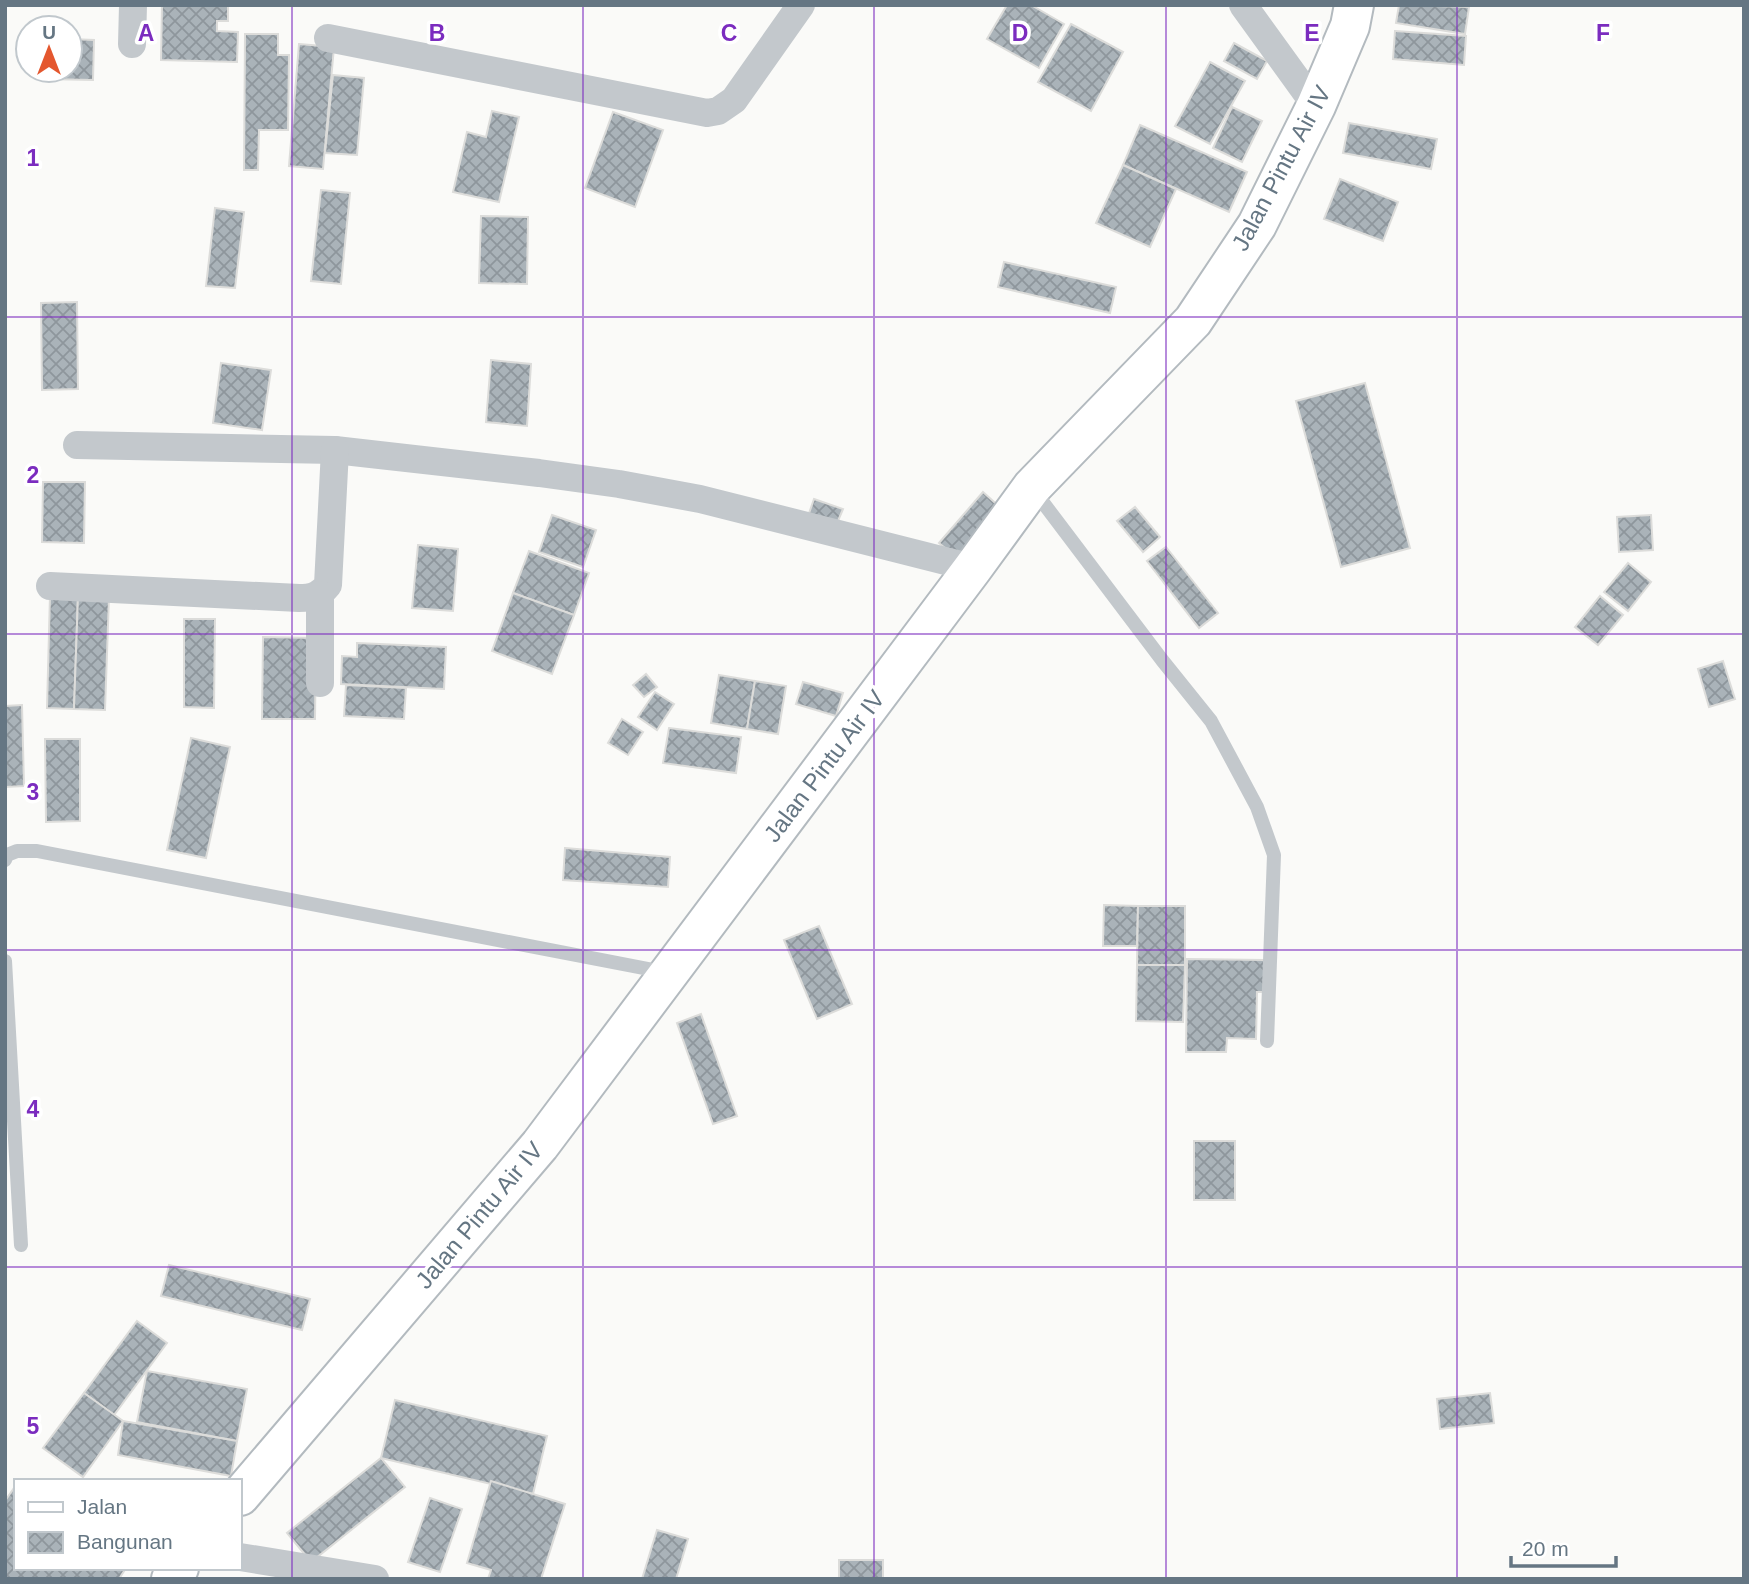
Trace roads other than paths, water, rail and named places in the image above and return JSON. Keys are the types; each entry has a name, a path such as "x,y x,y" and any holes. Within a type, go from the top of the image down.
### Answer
{"main road":[{"name":"Jalan Pintu Air IV","path":"242,1494 540,1145 1032,486 1193,321 1257,225 1316,106 1350,26 1353,5"}],"street":[{"path":"132,44 133,5"},
{"path":"328,38 707,113 718,111 734,100 801,5"},
{"path":"1243,5 1316,106"},
{"path":"77,445 335,450 539,473 700,499 973,568"},
{"path":"50,586 299,598 320,594 328,585 335,450"},
{"path":"320,594 320,683"},
{"path":"242,1557 375,1579"}],"lane":[{"path":"1032,486 1211,721 1257,807 1274,855 1267,1041"},
{"path":"5,860 7,855 17,851 37,851 670,973"},
{"path":"5,961 21,1244"}]}
